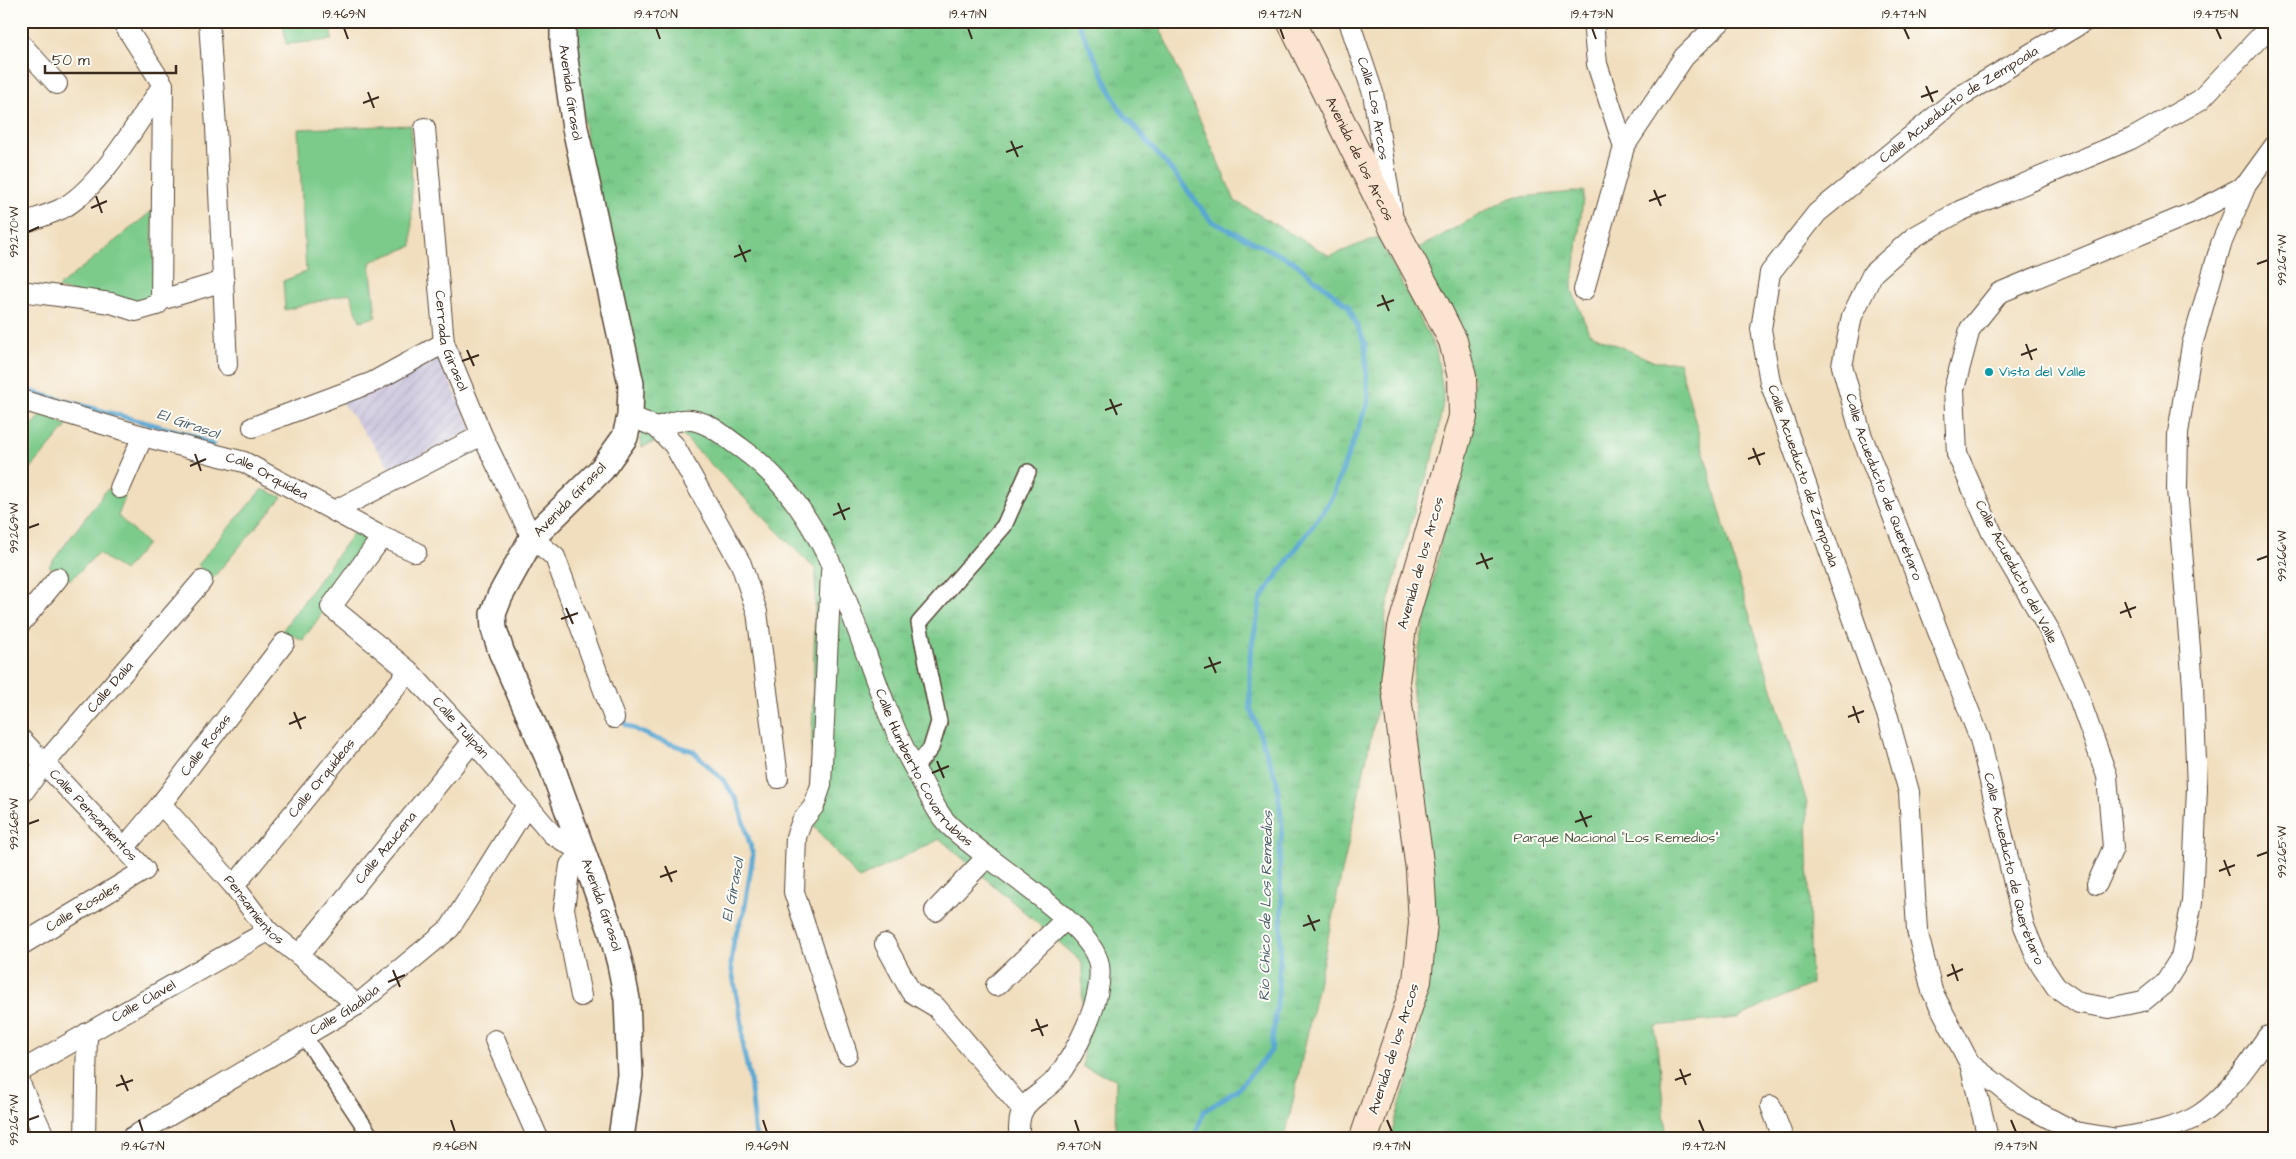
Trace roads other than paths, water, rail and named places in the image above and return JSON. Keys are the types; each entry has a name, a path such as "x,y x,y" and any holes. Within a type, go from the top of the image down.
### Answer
{"main road":[{"name":"Avenida de los Arcos","path":"1291,21 1394,229 1453,341 1462,378 1463,417 1402,627 1395,682 1420,870 1423,923 1417,981 1364,1138"}],"street":[{"path":"122,21 162,84 161,300"},
{"path":"209,21 224,281 226,365"},
{"name":"Avenida Girasol","path":"563,21 563,45 575,128 631,384 630,416 625,437 602,469 532,538 500,596 493,614 494,629 501,651 552,767 612,933 627,999 630,1075 622,1138"},
{"name":"Calle Los Arcos","path":"1349,21 1373,93 1394,229"},
{"path":"1592,21 1597,64 1624,147"},
{"path":"1584,290 1624,147 1684,57 1721,21"},
{"name":"Calle Acueducto de Zempoala","path":"1970,1064 1932,991 1916,930 1909,792 1888,717 1770,382 1760,329 1770,272 1817,212 1959,97 2085,21"},
{"name":"Calle Acueducto de Querétaro","path":"2275,21 2200,100 2131,139 1960,211 1914,236 1874,273 1852,316 1842,366 1861,434 1980,739 2024,926 2038,960 2056,987 2079,1003 2108,1008 2143,1000 2164,984 2181,957 2192,902 2197,788 2193,686 2177,490 2178,433 2192,345 2221,244 2246,185 2275,145"},
{"path":"21,44 57,84"},
{"path":"21,224 62,208 88,188 116,153 162,84"},
{"name":"Cerrada Girasol","path":"425,128 444,344 482,435 532,538"},
{"name":"Calle Acueducto del Valle","path":"2097,884 2113,848 2107,776 2074,684 2050,631 1992,533 1957,454 1954,389 1970,329 2000,293 2197,211 2246,185"},
{"path":"21,291 111,303 136,311 156,305 161,300 224,281"},
{"path":"253,426 373,382 444,344"},
{"name":"Calle Orquídea","path":"21,400 143,436 244,462 337,510 382,537 416,552"},
{"path":"630,416 656,427 674,446 741,564 757,612 778,778"},
{"name":"Calle Humberto Covarrubias","path":"656,427 686,419 711,426 764,464 803,513 832,564 904,750 945,822 986,858 1038,894 1086,940 1094,953 1099,965 1097,998 1072,1054 1053,1082 1023,1110"},
{"path":"337,510 482,435"},
{"path":"120,488 143,436"},
{"path":"914,769 930,748 939,722 919,623 1004,526 1028,472"},
{"name":"Calle Tulipán","path":"382,537 331,607 409,671 473,741 552,834 583,853"},
{"path":"532,538 555,557 614,718"},
{"path":"832,564 821,785 814,806 802,821 796,838 794,892 847,1054"},
{"path":"21,623 58,578"},
{"name":"Calle Dalia","path":"21,795 45,763 202,580"},
{"name":"Calle Rosas","path":"125,846 161,804 284,643"},
{"name":"Calle Orquídeas","path":"234,886 409,671"},
{"name":"Calle Pensamientos","path":"21,739 125,846 145,870"},
{"name":"Calle Azucena","path":"299,955 473,741"},
{"name":"Pensamientos","path":"161,804 234,886 268,931 357,1005"},
{"name":"Calle Gladiola","path":"132,1138 357,1005 450,928 527,805"},
{"path":"581,996 564,909 570,865 583,853"},
{"path":"935,911 986,858"},
{"name":"Calle Rosales","path":"21,945 145,870"},
{"path":"996,986 1065,920"},
{"name":"Calle Clavel","path":"21,1072 268,931"},
{"path":"885,944 911,992 936,1007 1023,1110 1018,1132 1020,1138"},
{"path":"85,1138 87,1034"},
{"path":"304,1036 372,1138"},
{"path":"2118,1138 2156,1132 2199,1115 2235,1082 2268,1036"},
{"path":"495,1040 538,1138"},
{"path":"1970,1064 1988,1138"},
{"path":"1970,1064 2026,1106 2075,1132 2112,1138"},
{"path":"21,1086 45,1138"},
{"path":"1771,1106 1783,1138"}],"waterway":[{"name":"Río Chico de Los Remedios","path":"1077,21 1120,110 1174,173 1211,221 1294,262 1348,306 1365,343 1368,403 1331,500 1261,598 1250,656 1250,707 1277,782 1282,825 1279,871 1282,904 1278,995 1271,1051 1237,1090 1203,1112 1195,1138"},
{"name":"El Girasol","path":"21,389 188,434 213,445"},
{"name":"El Girasol","path":"621,714 626,725 656,739 693,751 724,781 738,802 753,855 744,912 734,939 731,965 742,1024 743,1048 750,1079 756,1138"}],"place":[{"name":"Vista del Valle","path":"1989,372"}],"park label":[{"name":"Parque Nacional \"Los Remedios\"","path":"1616,838"}]}
